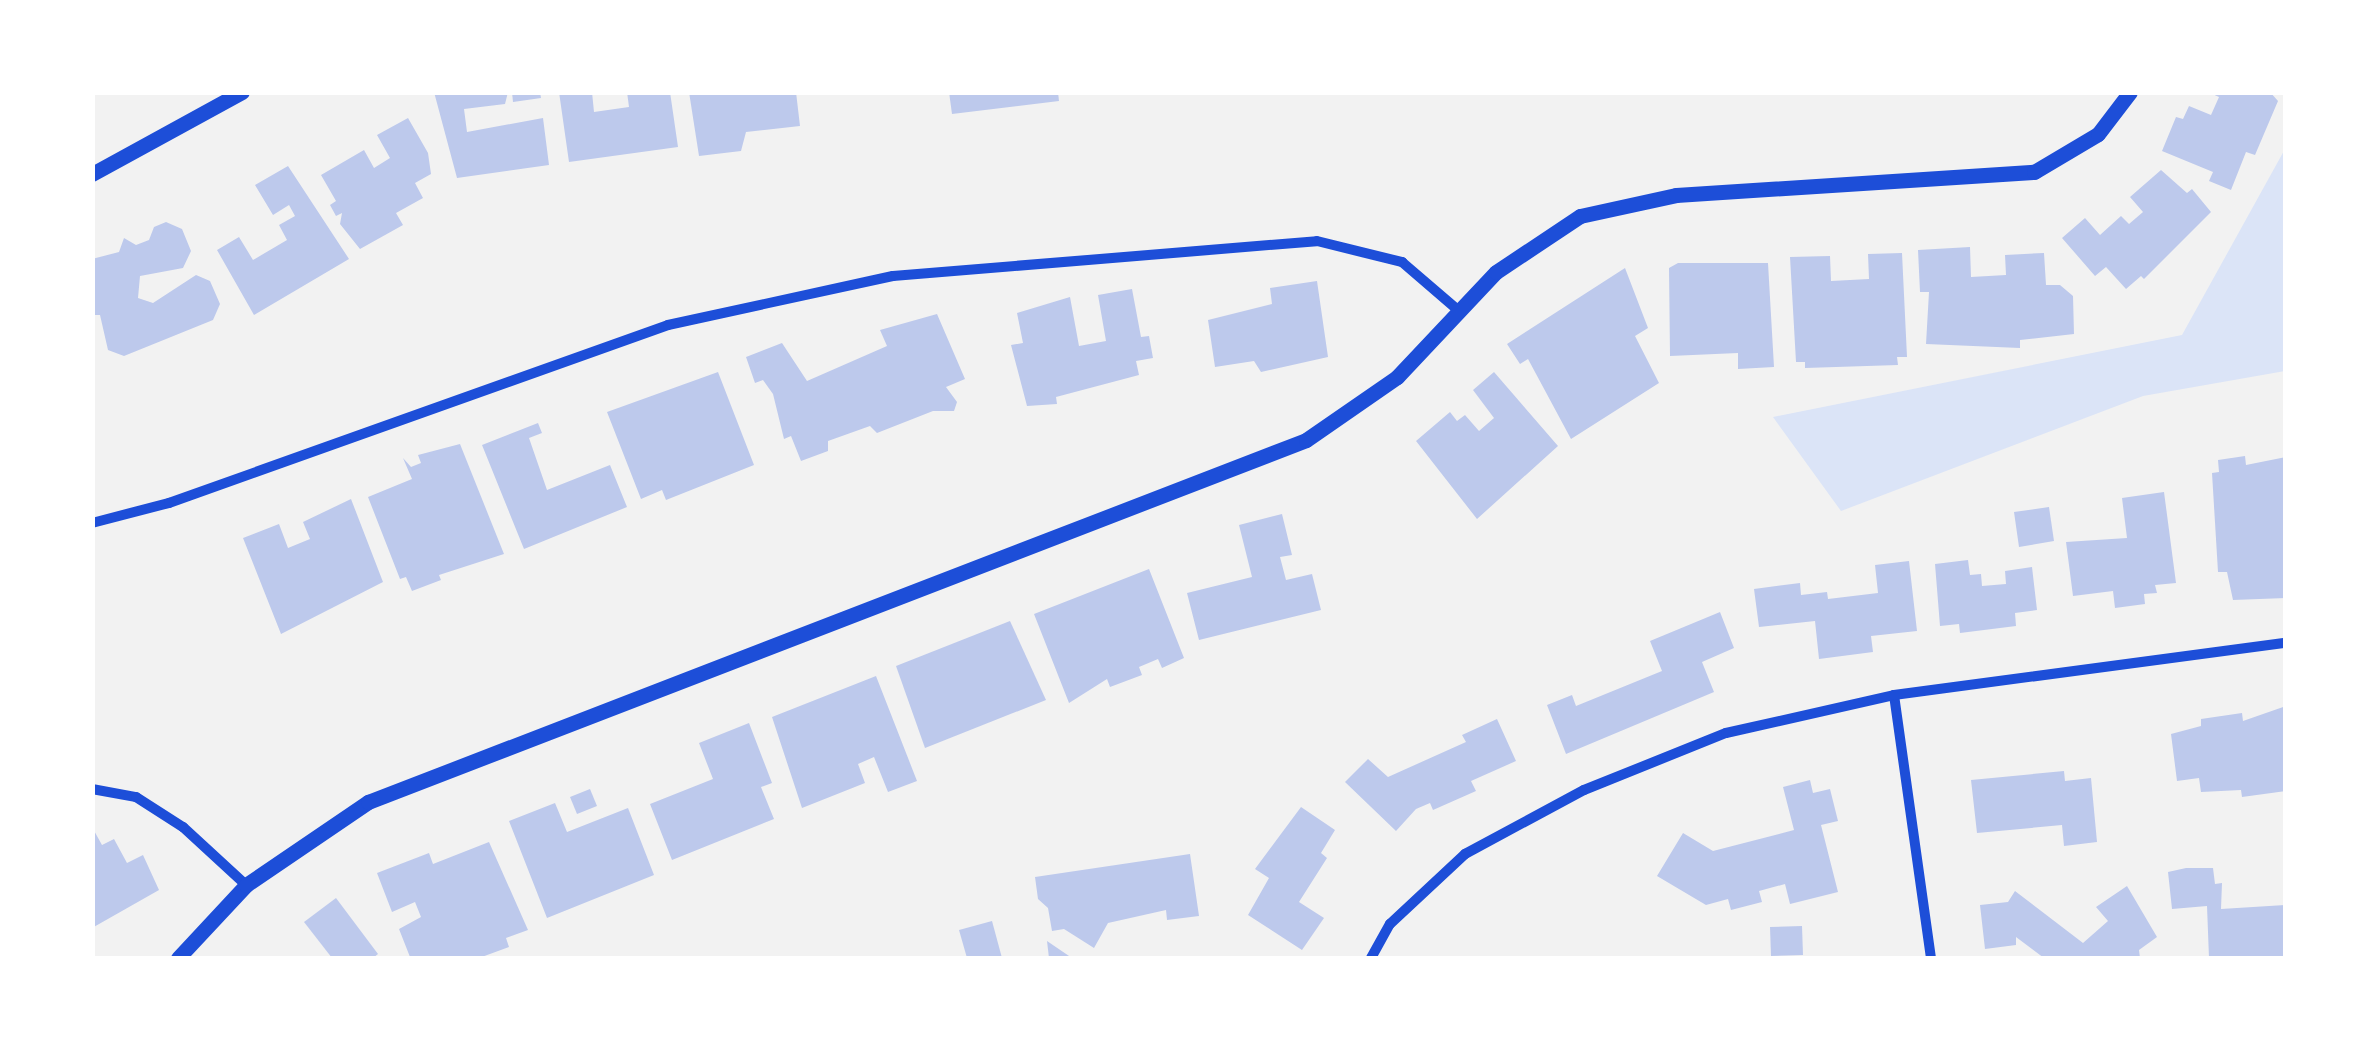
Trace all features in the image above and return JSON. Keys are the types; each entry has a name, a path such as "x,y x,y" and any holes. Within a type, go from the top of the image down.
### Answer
{"street":[{"path":"92,174 242,92"},
{"path":"178,958 246,886 368,802 1306,440 1397,376 1496,272 1580,216 1676,195 2034,172 2098,134 2130,92"},
{"path":"92,522 169,503 668,325 892,276 1316,241 1402,262 1459,312"},
{"path":"1371,958 1390,924 1465,854 1584,790 1726,733 1894,695 2286,642"},
{"path":"1894,695 1931,958"},
{"path":"92,789 136,797 183,827 246,886"}],"shaded area":[{"path":"2285,149 2285,371 2143,396 1841,511 1773,417 2182,335"}],"building":[{"path":"434,92 508,92 505,104 464,109 467,132 543,118 549,165 457,178"},
{"path":"512,92 540,92 541,98 513,102"},
{"path":"559,92 592,92 594,112 629,107 627,92 670,92 678,147 569,162"},
{"path":"689,92 796,92 800,126 746,132 741,151 699,156"},
{"path":"949,92 1058,92 1059,101 952,114"},
{"path":"2208,92 2270,92 2278,101 2255,155 2246,152 2231,190 2209,181 2213,172 2162,151 2176,117 2183,119 2189,106 2211,115 2219,97"},
{"path":"408,118 428,153 431,174 415,183 423,198 396,213 403,225 360,249 340,224 342,213 336,216 330,205 336,201 321,175 364,150 374,168 390,158 377,135"},
{"path":"288,166 349,259 254,315 217,250 239,237 253,260 287,240 279,225 295,216 289,205 273,215 255,185"},
{"path":"2161,170 2187,193 2192,189 2211,212 2144,279 2141,276 2126,289 2106,267 2095,276 2062,238 2085,218 2100,235 2121,216 2129,224 2143,212 2130,197"},
{"path":"166,222 182,229 191,251 183,268 140,276 138,298 153,303 196,275 210,281 220,304 213,320 124,356 108,350 100,315 92,315 92,259 119,252 124,238 136,245 149,240 154,227"},
{"path":"1970,247 1971,277 2006,275 2005,255 2044,253 2046,285 2060,285 2073,296 2074,334 2020,340 2020,348 1926,344 1929,292 1920,292 1918,250"},
{"path":"1902,253 1907,357 1897,357 1898,365 1805,368 1805,362 1796,362 1790,257 1830,256 1831,281 1869,279 1868,254"},
{"path":"1678,263 1768,263 1774,367 1738,369 1738,353 1670,356 1669,268"},
{"path":"1625,268 1648,328 1635,336 1659,383 1571,439 1528,359 1520,364 1507,344"},
{"path":"1317,281 1328,357 1261,372 1254,361 1215,367 1208,320 1272,304 1270,288"},
{"path":"1132,289 1141,337 1149,336 1153,358 1136,361 1139,375 1056,397 1057,404 1027,406 1011,345 1023,343 1017,313 1070,297 1079,346 1106,341 1098,295"},
{"path":"937,314 965,379 946,387 957,402 954,411 933,411 877,433 870,426 828,441 828,451 801,461 791,436 784,439 773,394 763,380 755,383 746,357 782,343 807,381 887,346 880,330"},
{"path":"718,372 754,465 666,500 662,490 641,499 607,412"},
{"path":"1494,372 1558,446 1477,519 1416,441 1450,412 1457,421 1465,415 1479,431 1494,418 1473,390"},
{"path":"538,423 542,433 529,438 547,490 610,465 627,507 524,549 482,445"},
{"path":"460,444 504,554 439,575 441,580 412,591 406,577 400,579 368,497 412,479 403,458 411,467 421,463 418,455"},
{"path":"2245,456 2246,465 2286,457 2286,598 2233,600 2227,572 2218,572 2212,473 2219,472 2218,460"},
{"path":"2164,492 2176,583 2155,585 2157,593 2144,594 2145,604 2115,608 2113,591 2073,596 2066,542 2127,538 2122,498"},
{"path":"351,499 383,582 281,634 243,538 279,524 288,548 310,539 303,522"},
{"path":"2049,507 2054,541 2019,547 2014,512"},
{"path":"1282,514 1292,555 1280,557 1286,580 1312,574 1321,610 1199,640 1187,593 1252,577 1239,525"},
{"path":"1968,560 1970,575 1981,574 1982,586 2006,584 2005,571 2032,567 2037,610 2015,613 2016,626 1960,633 1959,624 1940,626 1935,564"},
{"path":"1909,561 1917,631 1871,636 1873,652 1819,659 1815,621 1759,627 1754,589 1800,583 1801,595 1827,592 1828,599 1878,593 1875,565"},
{"path":"1149,569 1184,658 1162,668 1158,659 1139,667 1142,675 1110,687 1107,679 1069,703 1034,614"},
{"path":"1720,612 1734,648 1702,662 1714,692 1566,754 1547,705 1572,695 1576,706 1662,671 1650,641"},
{"path":"1010,621 1046,700 925,748 896,666"},
{"path":"876,676 917,781 888,792 874,757 858,764 865,783 802,808 772,717"},
{"path":"2286,706 2286,791 2242,797 2241,790 2201,792 2199,778 2177,781 2171,734 2201,726 2201,719 2242,713 2243,721"},
{"path":"1497,719 1516,761 1471,781 1476,791 1433,810 1430,803 1416,809 1396,831 1345,782 1368,759 1388,777 1466,742 1462,735"},
{"path":"749,723 772,783 761,787 774,819 672,860 650,804 713,779 699,743"},
{"path":"2064,771 2065,781 2091,778 2097,842 2064,846 2062,825 1977,833 1971,780"},
{"path":"1810,780 1813,793 1830,789 1838,821 1821,825 1838,892 1790,904 1785,884 1759,891 1762,902 1731,910 1728,899 1706,905 1657,876 1683,833 1713,851 1794,830 1783,787"},
{"path":"590,789 597,806 577,814 570,797"},
{"path":"555,803 567,832 628,808 654,875 547,918 509,821"},
{"path":"1301,807 1335,830 1321,853 1327,858 1299,902 1324,918 1302,950 1248,915 1269,878 1255,869"},
{"path":"92,827 102,845 114,839 127,863 143,855 159,890 92,928"},
{"path":"489,842 528,930 506,938 509,947 479,958 410,957 399,929 421,917 415,902 392,912 377,873 429,853 433,864"},
{"path":"1190,854 1199,916 1167,920 1166,910 1108,923 1094,948 1064,929 1052,931 1048,908 1038,899 1035,877"},
{"path":"2213,868 2215,884 2222,883 2221,909 2285,905 2286,958 2209,958 2207,906 2172,909 2168,872"},
{"path":"2127,886 2157,937 2139,950 2140,958 2044,958 2016,937 2016,945 1985,949 1980,905 2008,902 2015,891 2083,943 2108,921 2096,907"},
{"path":"336,898 378,954 373,958 332,958 304,922"},
{"path":"992,921 1002,958 967,958 959,930"},
{"path":"1802,926 1803,955 1771,956 1770,927"},
{"path":"1047,941 1072,958 1049,958"}]}
